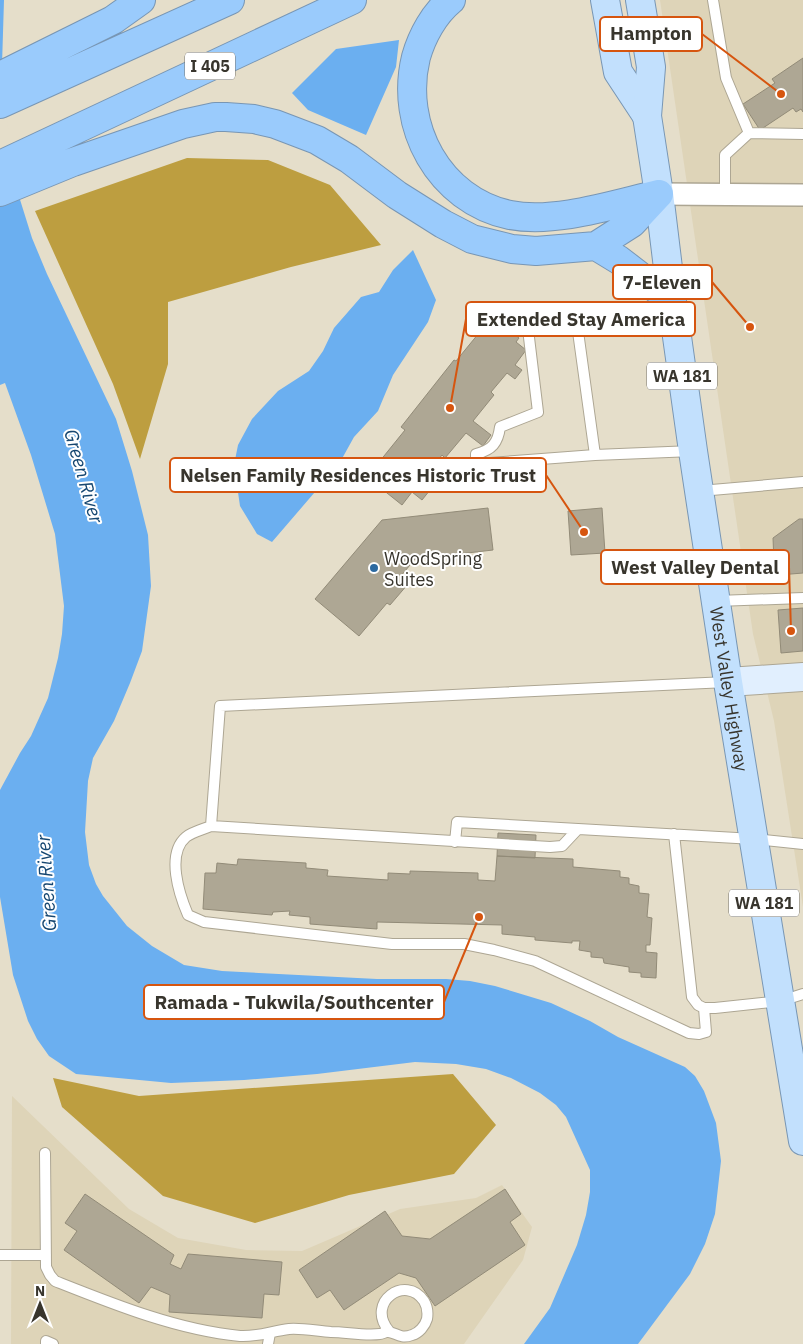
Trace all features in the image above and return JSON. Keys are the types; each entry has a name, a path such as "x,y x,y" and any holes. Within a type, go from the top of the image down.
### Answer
{"highway":[{"path":"0,76 113,20 141,0"},
{"path":"0,104 230,0"},
{"name":"I 405","path":"0,165 352,0"},
{"path":"451,0 432,22 420,45 412,86 413,111 420,136 436,166 451,183 463,193 490,209 509,215 529,218 566,215 660,194"},
{"path":"0,192 74,162 200,120 226,117 254,119 275,124 317,140 349,159 397,195 443,224 472,239 512,249 536,251 596,246 632,223 660,194"},
{"path":"596,246 619,260 672,301"}],"main road":[{"name":"West Valley Highway","path":"605,0 618,72 647,116"},
{"name":"West Valley Highway","path":"640,0 651,66 647,116 660,194 672,301 693,451 754,839 792,998 803,1141"}],"street":[{"path":"660,194 803,196"},
{"path":"728,682 803,677"}],"lane":[{"path":"713,0 726,78 749,133"},
{"path":"724,194 724,155 749,133 803,134"},
{"path":"596,455 576,317 527,322 538,412 500,426 498,438 488,451 476,454 476,464 596,455 693,451"},
{"path":"699,491 803,482"},
{"path":"716,601 803,598"},
{"path":"211,826 220,706 728,682"},
{"path":"455,842 457,822 754,839 803,844"},
{"path":"578,829 562,846 550,847 211,826 187,836 179,847 176,860 178,888 188,914 204,922 392,944 464,944 535,961 690,1033 699,1034 706,1032 704,1008"},
{"path":"674,834 692,997 698,1005 704,1008 792,998"},
{"path":"45,1153 46,1267 55,1281 125,1309 190,1326 240,1336 256,1336 269,1339 290,1329 372,1334 389,1331 397,1336 406,1337 422,1329 427,1321 428,1312 420,1296 402,1290 386,1299 382,1306 381,1316 383,1324 389,1331"},
{"path":"0,1255 46,1255"},
{"path":"46,1344 46,1341 54,1344"}],"shaded area":[{"path":"660,0 803,0 803,907 774,721 753,634"},
{"path":"187,158 268,160 330,185 381,245 291,267 168,302 168,364 140,459 113,384 35,211"},
{"path":"453,1074 496,1125 454,1174 349,1195 255,1223 163,1196 62,1107 53,1078 139,1096"},
{"path":"12,1096 129,1209 178,1238 246,1250 302,1251 400,1209 476,1198 502,1185 532,1227 523,1260 464,1344 11,1344"}],"water":[{"name":"Green River","path":"0,0 4,0 1,98 17,190 32,238 47,274 116,419 132,471 148,535 151,586 142,651 114,721 93,758 88,781 85,832 89,865 96,884 127,926 152,946 184,965 222,971 377,979 446,979 495,986 551,1003 590,1021 618,1037 685,1067 695,1076 704,1091 716,1123 721,1161 715,1214 705,1244 690,1274 638,1344 524,1344 550,1308 577,1245 586,1215 590,1192 590,1170 566,1117 556,1105 540,1093 511,1078 486,1069 456,1064 415,1062 317,1074 171,1083 76,1074 49,1056 37,1039 28,1021 13,975 0,897 0,790 31,736 48,698 58,658 64,606 55,534 31,455 5,383 0,385"},
{"path":"399,40 396,67 366,135 308,110 292,93 336,49"},
{"path":"413,250 436,300 428,322 393,375 378,411 354,437 339,464 272,542 257,534 240,506 234,465 238,445 252,419 278,391 309,371 323,351 334,328 361,297 379,292 393,270"}],"pier":[{"path":"0,65 11,150 0,203"}],"building":[{"path":"803,58 803,112 801,109 796,112 793,108 760,130 743,104 775,83 772,79"},
{"path":"488,322 500,331 504,326 519,338 516,342 526,350 515,365 522,370 515,379 507,373 491,392 494,395 473,421 491,435 483,446 466,433 445,458 442,455 420,482 430,490 422,500 412,492 402,505 367,477 405,430 401,427 454,360 456,361"},
{"name":"WoodSpring Suites","path":"488,508 493,550 415,559 400,577 408,584 390,605 387,603 359,636 315,599 382,520"},
{"path":"602,508 605,553 571,555 568,511"},
{"path":"799,519 803,519 803,573 779,575 778,561 774,562 773,538"},
{"path":"803,608 803,651 781,653 778,610"},
{"path":"498,833 536,835 535,858 497,856"},
{"path":"497,856 573,859 573,867 620,871 620,877 629,878 629,884 639,886 639,893 649,894 647,917 652,918 650,945 646,945 646,952 657,953 656,978 641,977 641,973 629,972 629,967 604,963 603,958 591,957 591,952 579,950 580,941 572,941 572,943 535,940 535,937 502,934 502,925 377,922 377,929 310,924 310,917 289,915 290,911 273,912 272,915 203,909 205,873 216,873 217,863 237,865 238,859 306,863 306,868 328,870 327,876 388,880 388,873 410,874 410,871 478,873 478,880 495,881"},
{"path":"505,1189 521,1214 510,1222 525,1245 435,1306 416,1278 399,1273 344,1310 330,1290 317,1298 299,1270 385,1211 402,1236 430,1239"},
{"path":"85,1194 174,1255 170,1264 181,1269 188,1254 282,1262 279,1295 264,1294 262,1318 169,1312 170,1295 151,1287 139,1303 64,1250 77,1231 65,1223"}],"place":[{"name":"Hampton","path":"781,94"},
{"name":"7-Eleven","path":"750,327"},
{"name":"Extended Stay America","path":"450,408"},
{"name":"Nelsen Family Residences Historic Trust","path":"584,532"},
{"name":"WoodSpring Suites","path":"374,568"},
{"name":"West Valley Dental","path":"791,631"},
{"name":"Ramada - Tukwila/Southcenter","path":"479,917"}]}
